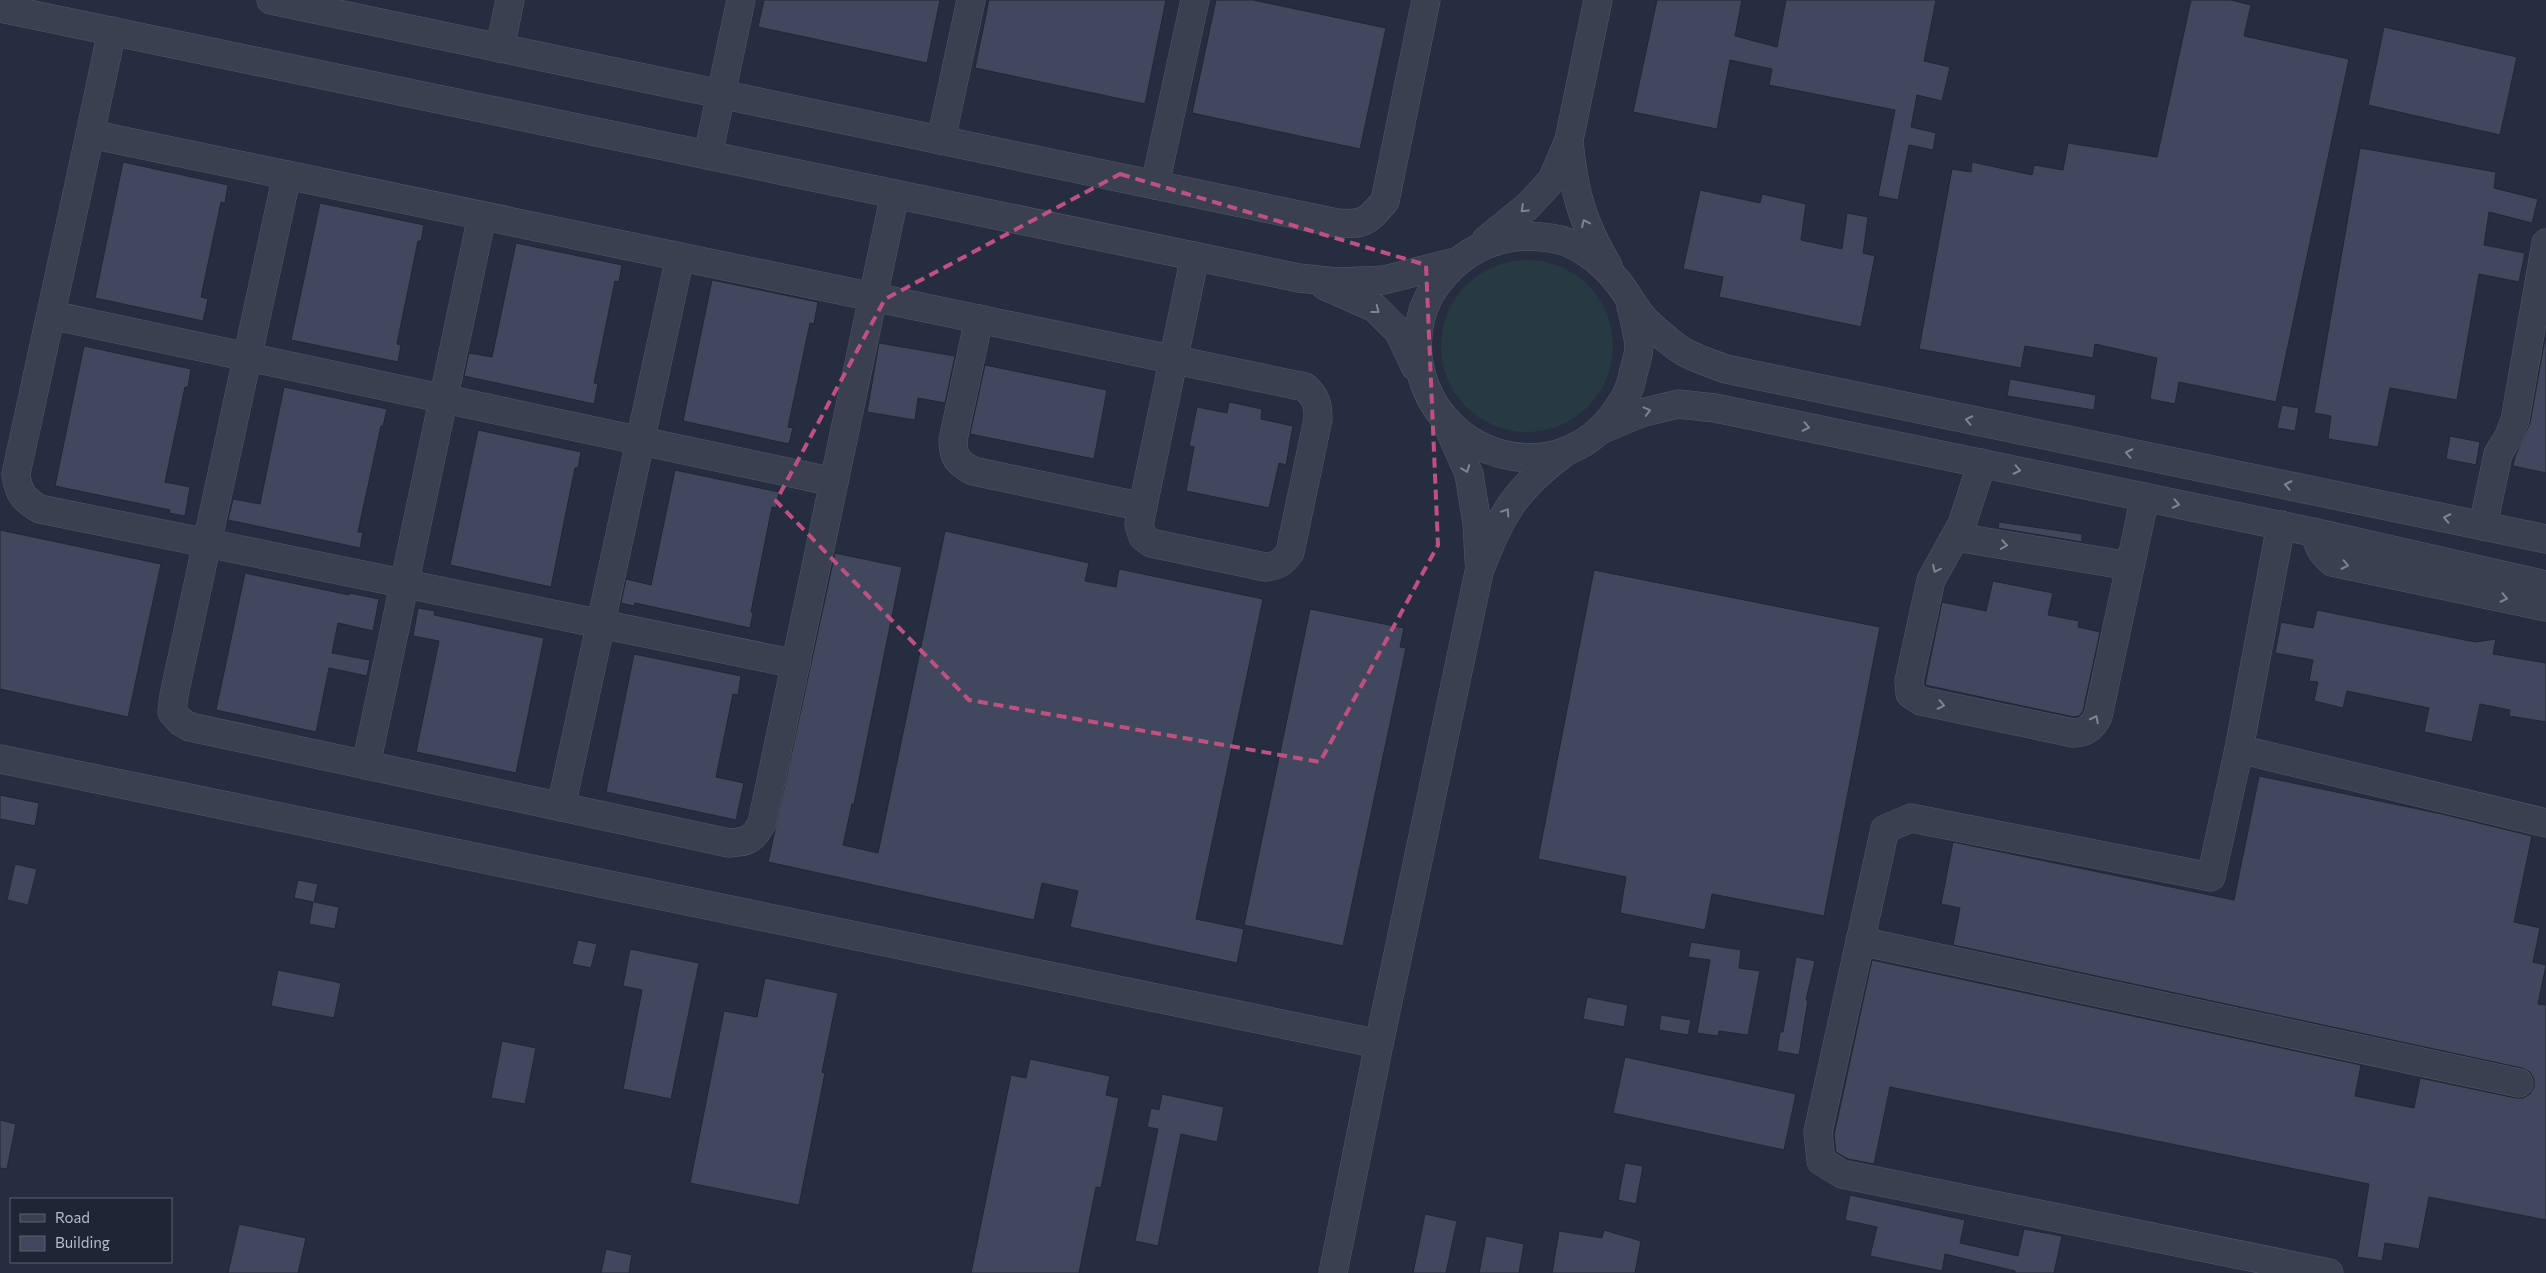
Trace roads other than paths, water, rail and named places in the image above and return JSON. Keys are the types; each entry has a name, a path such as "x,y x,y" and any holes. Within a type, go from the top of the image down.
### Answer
{"street":[{"path":"500,48 510,0"},
{"path":"708,155 741,0"},
{"path":"941,140 971,0"},
{"path":"1155,185 1195,0"},
{"path":"280,1 1337,223 1358,225 1372,216 1384,201 1426,0"},
{"path":"1422,381 1417,349 1420,316 1434,287 1464,255 1506,226 1552,180 1569,140 1598,0"},
{"path":"0,8 54,9 112,30 1300,278 1337,282 1384,280 1464,255 1511,236 1551,238 1588,253 1624,291 1647,322 1683,352 1726,369 2546,539"},
{"path":"112,30 16,474 18,489 24,500 40,509 796,664"},
{"path":"90,134 482,216 874,297 1174,360 1305,387 1314,396 1318,407 1318,419 1290,552 1283,562 1275,566 1265,567 1151,543 1143,537 1139,525 1142,507 1174,360 1195,256"},
{"path":"1569,140 1573,180 1582,216 1624,291 1639,348 1629,393 1602,430"},
{"path":"287,175 174,694 172,712 181,722 190,727 729,843 745,842 756,833 762,823 895,194"},
{"path":"366,765 482,216"},
{"path":"2483,526 2498,454 2515,420 2546,243"},
{"path":"560,807 680,257"},
{"path":"1300,278 1339,291 1375,308 1399,332 1432,404 1447,424 1469,474 1477,523 1479,572"},
{"path":"51,315 834,482"},
{"path":"979,319 953,440 953,454 959,464 973,472 1142,507"},
{"path":"1333,1273 1379,1044 1479,572 1496,528 1523,486 1567,452 1602,430 1641,412 1678,404 1715,408 2317,532 2546,585"},
{"path":"1447,424 1482,449 1524,458 1567,452"},
{"path":"1982,463 1967,511 1956,537 1931,580 1908,681 1910,694 1921,701 2073,733 2086,730 2095,722 2098,716 2145,497"},
{"path":"2281,525 2240,749 2211,877 1912,818 1884,829 1818,1132 1821,1161 1842,1174 2329,1273"},
{"path":"2317,532 2317,544 2321,552 2332,562 2546,607"},
{"path":"1956,537 2130,566"},
{"path":"2240,749 2546,823"},
{"path":"0,759 1379,1044"},
{"path":"1860,941 2519,1083"}]}
